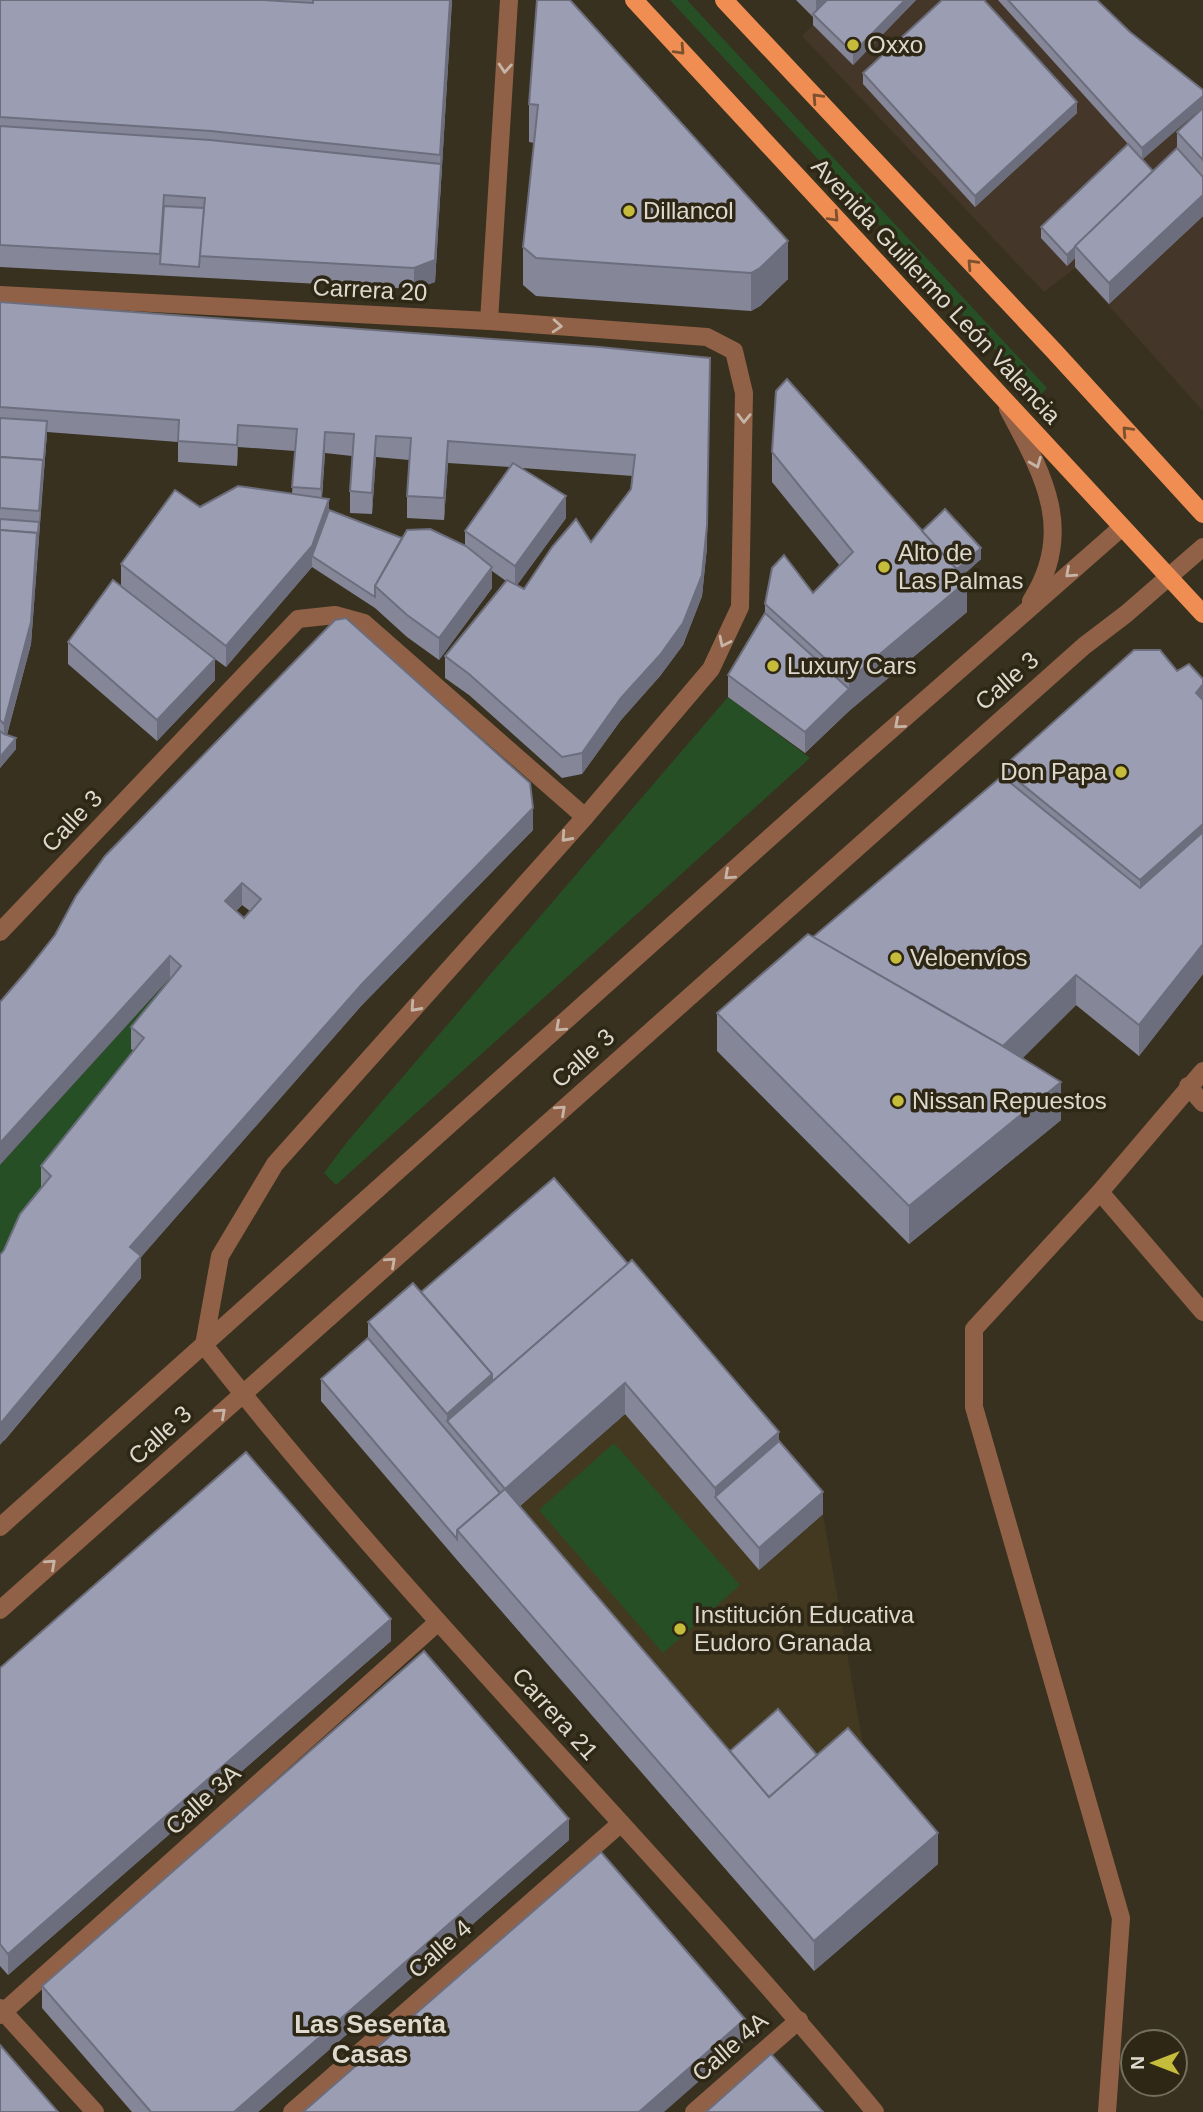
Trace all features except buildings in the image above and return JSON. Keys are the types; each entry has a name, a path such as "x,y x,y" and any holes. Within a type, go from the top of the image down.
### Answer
{"main road":[{"name":"Avenida Guillermo León Valencia","path":"634,0 1203,614"},
{"name":"Avenida Guillermo León Valencia","path":"724,0 1054,351 1203,514"}],"street":[{"path":"489,321 509,0"},
{"name":"Carrera 20","path":"0,295 489,321 707,337 734,351 744,393 740,607 711,669 585,817"},
{"path":"1005,402 1035,458 1054,525 1052,550 1043,581 1018,620"},
{"name":"Calle 3","path":"0,1527 1121,528"},
{"name":"Calle 3","path":"0,1610 896,812 1084,646 1203,547"},
{"name":"Calle 3","path":"0,932 298,619 335,615 363,623 585,817"},
{"path":"204,1346 220,1256 275,1164 585,817"},
{"path":"1107,2112 1121,1917 974,1408 974,1329 1100,1192 1203,1071"},
{"path":"1188,1086 1203,1103"},
{"path":"1100,1192 1203,1312"},
{"name":"Carrera 21","path":"204,1346 438,1622 799,2020 876,2112"},
{"name":"Calle 3A","path":"1,2011 438,1622"},
{"name":"Calle 4","path":"292,2112 621,1823"},
{"path":"1,2011 94,2112"},
{"name":"Calle 4A","path":"694,2112 799,2020"}],"shaded area":[{"path":"838,0 1085,0 1203,102 1203,411 1075,268 1044,292 802,36"},
{"name":"Institución Educativa Eudoro Granada","path":"720,1393 823,1514 863,1745 724,1866 399,1493 447,1452"}],"green space":[{"path":"670,0 687,0 1047,388 1039,397"},
{"path":"728,697 810,758 336,1185 324,1173 347,1142"},
{"path":"170,978 181,987 144,1060 0,1276 0,1165"},
{"path":"614,1443 740,1585 663,1653 539,1510"}],"place":[{"name":"Oxxo","path":"853,45"},
{"name":"Dillancol","path":"629,211"},
{"name":"Alto de Las Palmas","path":"884,567"},
{"name":"Luxury Cars","path":"773,666"},
{"name":"Don Papa","path":"1121,772"},
{"name":"Veloenvíos","path":"896,958"},
{"name":"Nissan Repuestos","path":"898,1101"},
{"name":"Institución Educativa Eudoro Granada","path":"680,1629"}],"district":[{"name":"Las Sesenta Casas","path":"370,2039"}]}
